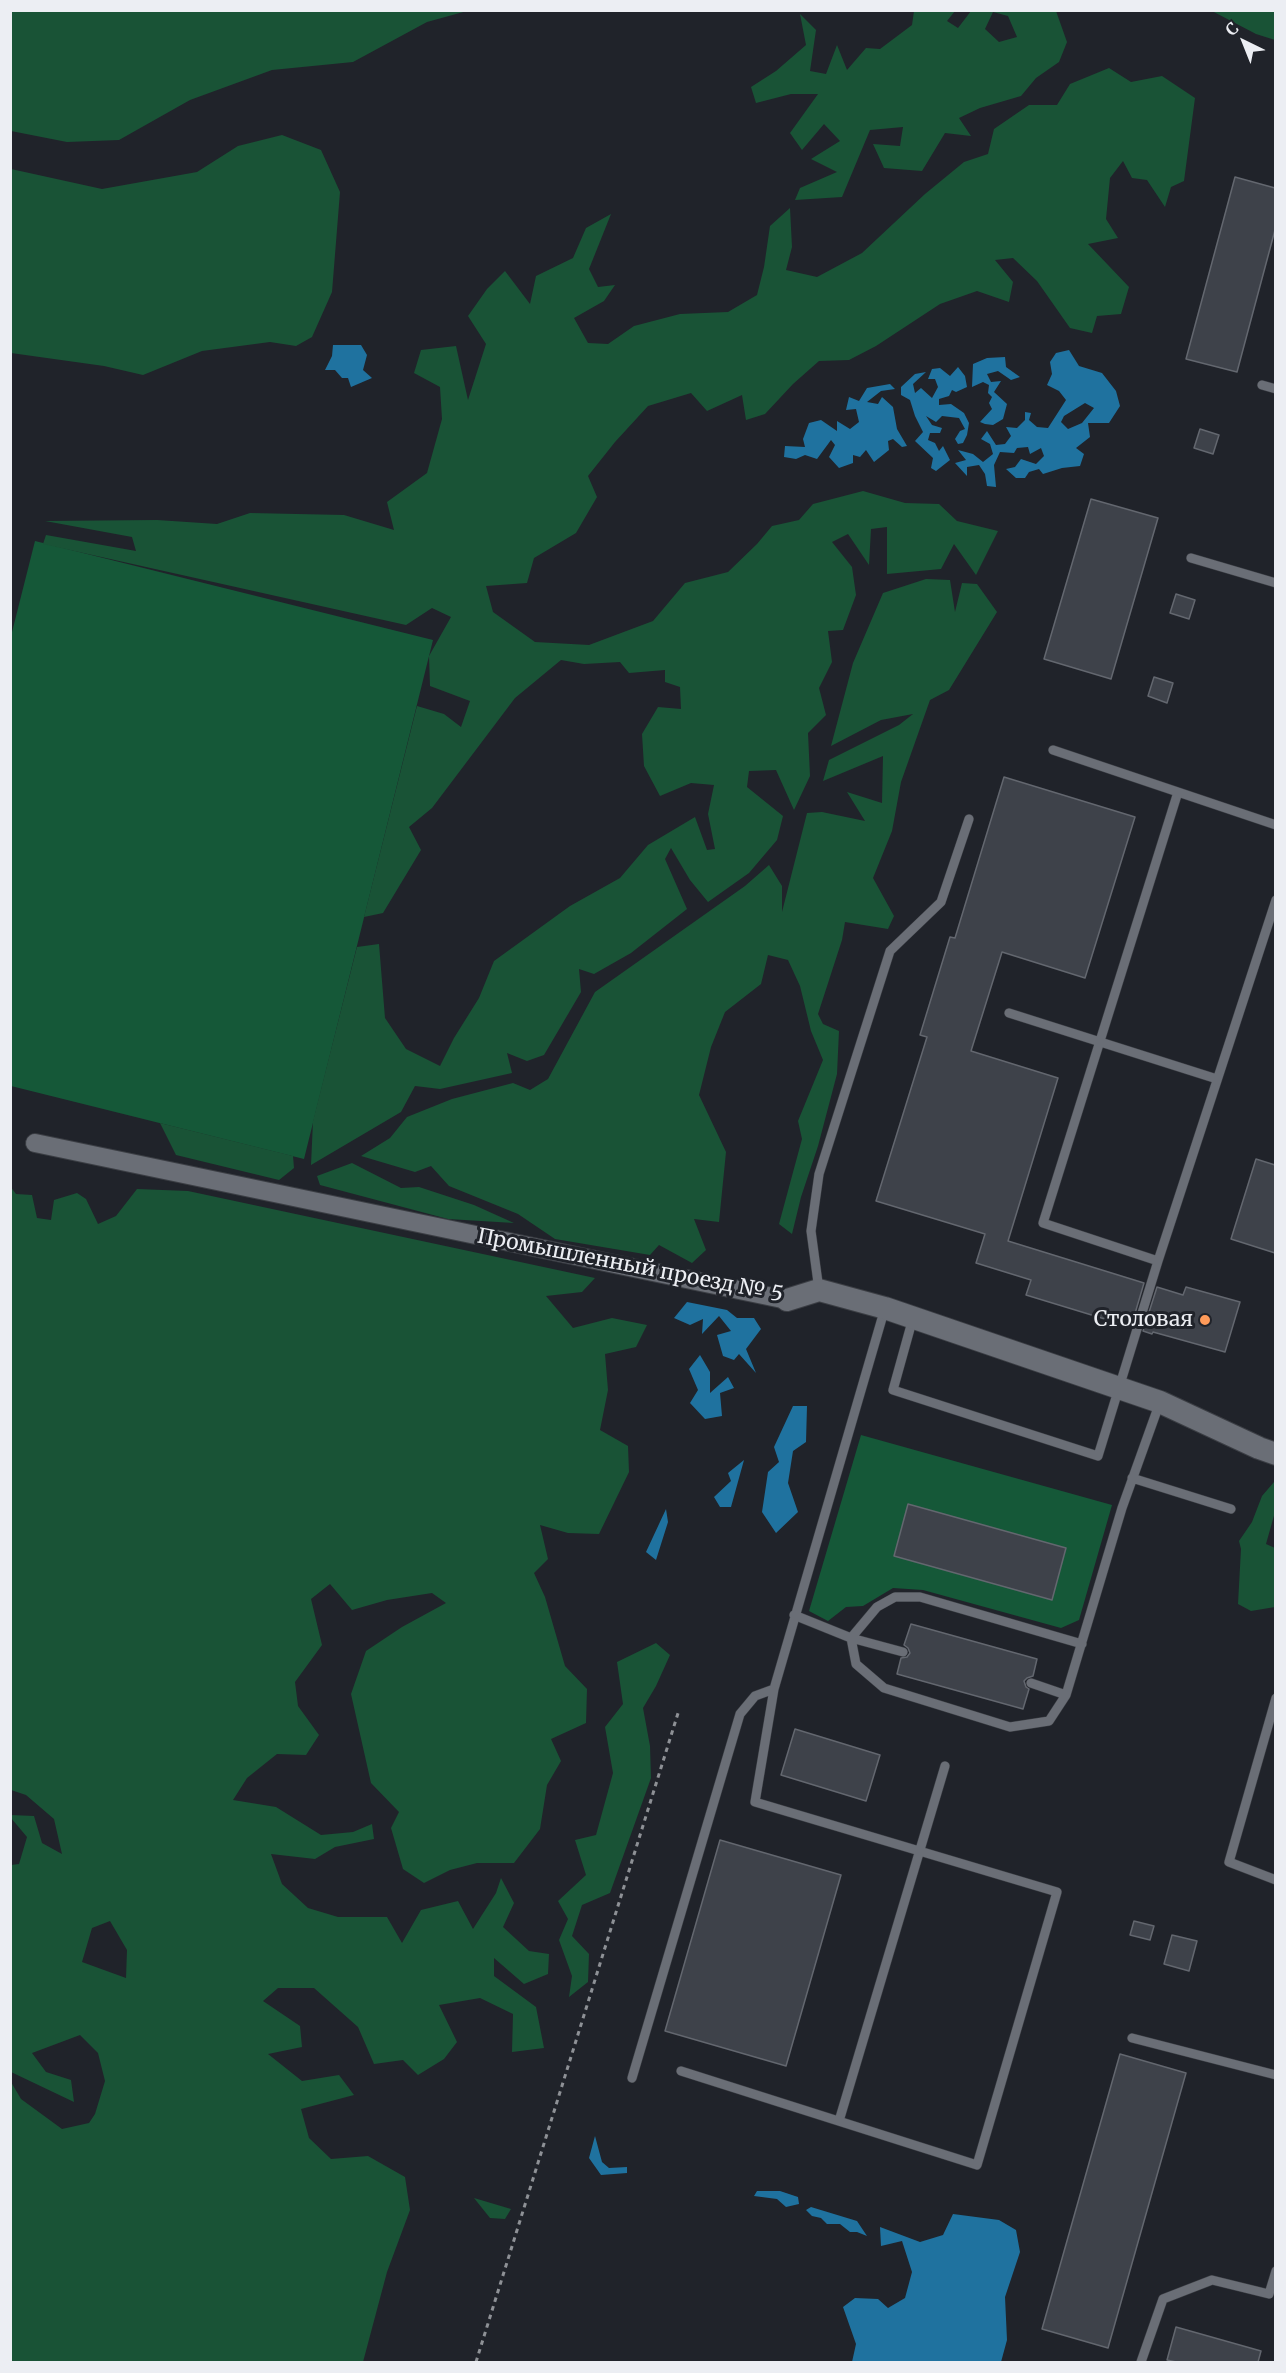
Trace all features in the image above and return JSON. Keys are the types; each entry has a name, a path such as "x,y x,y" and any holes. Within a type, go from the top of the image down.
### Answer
{"street":[{"name":"Промышленный проезд № 5","path":"35,1143 787,1300 819,1290"},
{"path":"819,1290 885,1308 1160,1402 1259,1449 1275,1454"}],"lane":[{"path":"1262,385 1275,389"},
{"path":"1191,558 1275,583"},
{"path":"1053,750 1275,825"},
{"path":"1158,1262 1043,1223 1178,792"},
{"path":"819,1290 811,1231 819,1174 883,973 891,951 941,902 969,819"},
{"path":"913,1318 893,1390 1098,1456 1275,900"},
{"path":"1009,1013 1217,1079"},
{"path":"681,2071 977,2165 1058,1892 755,1802 774,1689 885,1308"},
{"path":"851,1638 856,1664 884,1688 1010,1727 1050,1721 1066,1695 1132,1478 1160,1402"},
{"path":"1132,1478 1231,1509"},
{"path":"851,1638 877,1607 895,1597 920,1597 1082,1644"},
{"path":"794,1616 851,1638 903,1652"},
{"path":"1031,1683 1066,1695"},
{"path":"632,2078 740,1714 755,1696 774,1689"},
{"path":"1275,1698 1229,1862 1275,1880"},
{"path":"838,2121 945,1766"},
{"path":"1132,2038 1275,2076"},
{"path":"1141,2362 1163,2300 1212,2280 1269,2294 1275,2271"}],"path":[{"path":"476,2362 679,1710"}],"green space":[{"path":"10,11 467,11 427,22 353,62 272,70 190,100 119,140 67,142 11,131"},
{"path":"914,11 955,11 947,21 958,28 971,11 1056,11 1067,42 1059,62 1036,78 1021,96 980,108 959,118 971,136 945,133 922,171 884,168 873,144 900,146 903,127 870,130 842,197 795,200 800,188 837,172 811,159 840,141 824,124 802,150 790,133 818,94 791,94 756,103 751,87 776,71 806,45 800,14 816,30 810,71 826,74 837,45 847,70 866,48 880,49 912,25","holes":["993,12 1008,16 1017,37 999,42 985,29"]},
{"path":"1212,11 1275,11 1275,40 1256,34"},
{"path":"1109,68 1131,82 1162,76 1195,98 1184,181 1171,187 1165,207 1147,180 1132,178 1123,161 1110,178 1106,219 1118,238 1088,244 1129,287 1121,314 1097,316 1092,333 1070,328 1037,281 1013,258 995,260 1013,282 1009,302 977,291 940,304 876,346 849,360 819,361 765,414 746,420 742,395 707,411 691,393 648,406 588,476 597,497 576,533 534,558 527,583 486,586 493,612 535,642 589,645 653,621 685,583 728,572 772,526 799,520 813,504 863,491 905,503 939,504 957,521 998,531 976,575 954,544 941,569 887,574 887,527 871,529 869,565 848,534 832,542 852,567 856,595 843,630 828,631 832,662 819,688 826,715 808,733 810,776 794,810 776,770 749,771 747,787 783,816 777,840 749,873 708,902 690,880 671,848 665,859 687,909 631,953 594,974 579,969 581,992 544,1055 527,1061 507,1053 512,1073 440,1089 415,1086 401,1112 311,1165 313,1121 357,947 379,944 385,1018 406,1049 440,1066 479,998 494,961 570,906 620,878 648,845 695,817 707,850 715,849 708,814 714,785 691,783 660,796 644,766 642,734 658,707 681,709 680,687 665,682 665,670 629,673 620,662 584,664 561,660 515,698 432,808 409,827 421,850 383,913 364,917 417,706 444,714 461,727 470,701 430,686 429,656 451,617 432,608 406,625 43,544 46,535 136,551 132,537 45,521 157,520 217,524 250,513 344,515 394,530 387,502 427,473 442,419 440,387 414,373 421,350 456,346 468,400 486,344 468,316 487,289 505,271 530,304 536,276 573,258 586,228 611,214 589,269 598,287 615,285 604,301 574,318 588,343 608,344 634,326 680,314 728,312 757,295 770,226 790,208 792,247 786,270 817,277 862,253 925,194 964,162 988,154 994,129 1029,105 1057,105 1070,84"},
{"path":"282,135 321,150 340,192 332,292 312,337 296,346 270,342 202,351 143,375 104,366 11,353 11,169 102,189 197,172 238,146"},
{"path":"35,541 433,640 304,1159 11,1086 10,640"},
{"path":"926,579 950,580 955,612 962,583 977,584 997,612 949,690 930,700 901,782 892,831 873,878 894,916 888,929 845,922 842,940 818,1014 823,1024 839,1031 837,1074 792,1234 779,1224 802,1139 798,1121 823,1060 811,1031 800,986 788,960 768,955 761,984 725,1012 711,1047 699,1095 726,1152 719,1222 694,1219 706,1250 692,1263 659,1245 650,1255 555,1239 518,1214 449,1186 431,1166 415,1172 361,1156 390,1138 407,1117 452,1099 513,1083 530,1090 548,1079 595,992 745,886 769,865 782,886 782,912 807,813 822,812 865,821 847,792 882,803 883,756 823,781 829,760 899,725 913,714 881,720 831,746 853,663 883,593"},
{"path":"160,1123 293,1156 294,1168 279,1180 176,1155"},
{"path":"352,1163 401,1188 419,1187 474,1205 514,1223 448,1219 320,1185 317,1176"},
{"path":"10,1186 16,1194 32,1195 37,1218 51,1220 54,1200 77,1193 86,1199 98,1224 116,1216 137,1189 188,1191 595,1278 582,1292 546,1296 573,1328 612,1318 647,1325 636,1347 605,1354 608,1390 600,1430 628,1446 629,1472 599,1534 568,1533 540,1525 548,1559 534,1573 545,1597 565,1666 587,1689 586,1723 551,1739 561,1761 547,1785 540,1829 514,1863 477,1863 450,1870 424,1883 403,1869 391,1828 399,1812 371,1783 351,1694 366,1651 402,1627 446,1603 432,1593 387,1600 352,1610 330,1584 311,1599 322,1645 295,1682 298,1706 319,1735 306,1755 277,1754 247,1778 233,1800 276,1807 321,1835 353,1832 372,1824 374,1839 335,1847 315,1859 271,1854 282,1884 308,1908 338,1917 387,1917 402,1943 421,1910 458,1901 473,1929 496,1893 501,1878 514,1903 503,1927 529,1951 549,1954 548,1974 524,1984 494,1958 494,1976 536,2007 544,2048 512,2052 513,2014 480,1998 439,2005 457,2042 444,2059 418,2075 403,2060 374,2064 358,2027 314,1988 278,1988 263,2001 300,2026 302,2047 268,2054 302,2081 339,2075 354,2095 301,2109 309,2138 331,2159 368,2156 405,2177 410,2210 387,2272 363,2362 11,2362 11,2082 21,2099 62,2129 89,2123 95,2114 105,2081 98,2053 80,2035 32,2053 46,2072 71,2080 74,2102 11,2072 11,1865 19,1864 27,1837 11,1815 34,1816 42,1843 62,1854 54,1819 26,1795 11,1790","holes":["110,1921 127,1950 126,1978 82,1962 92,1928"]},
{"path":"861,1435 1112,1505 1079,1620 1061,1628 923,1590 893,1588 863,1606 846,1607 828,1621 809,1611"},
{"path":"1274,1482 1275,1512 1266,1544 1275,1548 1275,1607 1251,1611 1238,1604 1241,1549 1239,1541 1252,1522 1262,1496"},
{"path":"656,1643 670,1655 643,1708 650,1746 651,1778 610,1893 582,1905 572,1936 589,1954 588,1982 569,1997 572,1976 559,1940 568,1919 558,1901 586,1875 575,1840 596,1835 613,1773 605,1727 623,1704 617,1662"},
{"path":"474,2198 511,2209 505,2219 490,2218"}],"water":[{"path":"333,345 361,345 367,355 363,370 372,378 351,387 348,378 342,378 335,370 325,370 332,356"},
{"path":"1069,350 1079,366 1102,373 1116,391 1120,406 1109,423 1088,423 1090,437 1076,448 1084,454 1080,466 1062,468 1043,474 1039,469 1029,472 1025,478 1016,478 1006,469 1015,467 1021,459 1036,464 1044,456 1041,448 1030,454 1028,447 1017,448 1014,453 1000,452 994,465 996,487 987,486 985,474 979,465 967,467 967,476 955,463 966,460 958,450 973,454 983,462 993,454 990,444 981,439 987,431 996,445 1005,444 1011,436 1006,427 1017,428 1025,420 1025,412 1031,413 1029,420 1037,427 1048,428 1066,400 1059,391 1047,385 1052,374 1050,362 1056,353","holes":["1085,403 1094,408 1082,423 1068,429 1061,422 1064,416"]},
{"path":"1005,357 1006,367 1020,377 1011,380 998,371 987,374 991,382 1001,381 994,392 1007,404 1003,419 993,425 985,424 980,422 992,409 989,403 992,397 988,393 989,385 983,382 972,387 973,364 987,358"},
{"path":"958,367 965,376 967,387 956,392 952,390 949,396 939,399 939,405 951,404 964,413 969,423 967,435 963,443 958,444 955,439 960,431 965,429 959,418 942,416 936,422 926,416 932,425 942,428 940,433 930,433 928,440 935,443 939,451 943,446 950,460 936,471 931,468 933,458 915,441 923,432 910,400 901,395 901,387 915,374 926,372 913,384 915,393 921,388 932,398 938,387 935,379 928,379 932,369 940,368 950,376"},
{"path":"890,384 895,389 881,391 867,402 878,404 882,397 893,407 897,429 907,446 902,447 893,439 888,441 889,450 874,462 866,450 860,457 853,455 853,463 839,468 829,457 835,445 831,440 817,459 805,455 796,459 784,457 785,446 805,447 803,439 809,423 821,420 837,431 837,421 850,429 859,422 856,409 846,410 849,397 859,401 867,388"},
{"path":"687,1302 727,1310 737,1318 754,1318 761,1329 746,1349 756,1373 739,1354 734,1360 723,1356 717,1335 731,1331 719,1316 702,1334 703,1319 690,1325 674,1318"},
{"path":"700,1355 710,1372 710,1393 728,1377 734,1388 720,1393 722,1416 705,1419 690,1403 698,1390 689,1369"},
{"path":"793,1406 807,1406 806,1442 793,1451 788,1483 798,1512 776,1533 762,1512 768,1472 779,1462 774,1447"},
{"path":"744,1460 731,1507 720,1507 714,1497 731,1481 728,1473"},
{"path":"666,1509 668,1522 656,1560 646,1552"},
{"path":"595,2136 602,2162 609,2168 627,2167 627,2173 601,2175 589,2158"},
{"path":"757,2191 780,2191 798,2197 799,2204 786,2207 777,2199 754,2196"},
{"path":"811,2207 857,2221 867,2236 850,2232 840,2224 827,2224 806,2210"},
{"path":"953,2214 999,2220 1016,2230 1020,2252 1005,2297 1007,2340 1001,2362 852,2362 856,2344 843,2307 855,2298 878,2299 888,2308 905,2298 912,2272 902,2241 881,2246 880,2227 920,2242 943,2235"}],"building":[{"path":"1235,177 1275,188 1275,230 1237,372 1186,359"},
{"path":"1200,429 1219,435 1213,454 1194,448"},
{"path":"1091,499 1158,518 1111,679 1044,659"},
{"path":"1176,594 1195,600 1189,619 1170,613"},
{"path":"1154,677 1173,683 1167,703 1148,696"},
{"path":"1004,777 1135,817 1085,978 1002,952 971,1051 1058,1078 1008,1241 1144,1283 1131,1327 1026,1295 1031,1280 976,1263 985,1234 876,1201 927,1037 920,1035 950,937 955,938"},
{"path":"1256,1159 1275,1165 1275,1253 1231,1239"},
{"name":"Столовая","path":"1157,1287 1183,1295 1186,1287 1240,1302 1225,1352 1143,1331"},
{"path":"908,1504 1066,1548 1052,1600 894,1556"},
{"path":"911,1624 1037,1659 1033,1676 1024,1681 1029,1689 1023,1709 897,1674 901,1658 907,1657 910,1653 904,1645"},
{"path":"795,1729 880,1755 866,1801 781,1775"},
{"path":"720,1840 841,1875 786,2066 665,2031"},
{"path":"1134,1921 1154,1926 1150,1940 1130,1935"},
{"path":"1172,1935 1197,1941 1189,1971 1164,1964"},
{"path":"1120,2054 1186,2073 1108,2348 1042,2329"},
{"path":"1176,2327 1261,2351 1258,2362 1176,2362 1167,2360"}],"place":[{"name":"Столовая","path":"1205,1320"}]}
